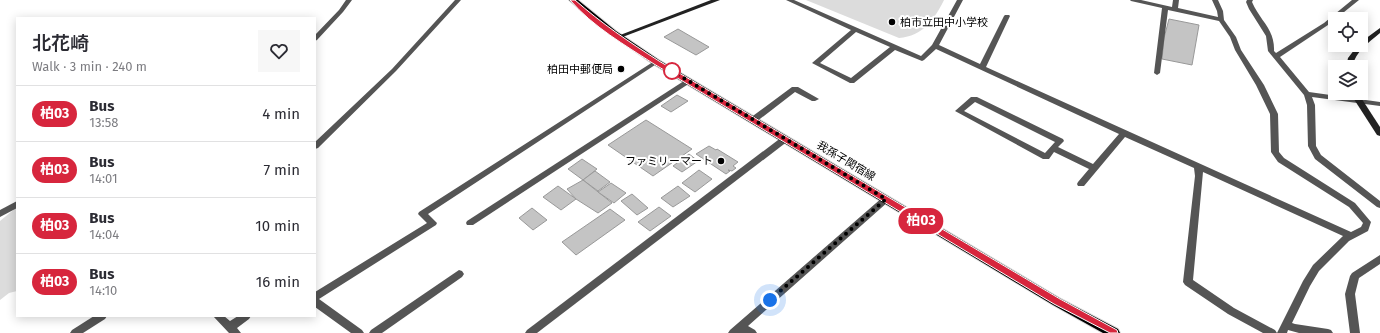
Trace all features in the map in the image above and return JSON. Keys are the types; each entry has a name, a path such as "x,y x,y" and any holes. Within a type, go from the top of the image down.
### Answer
{"main road":[{"name":"我孫子関宿線","path":"573,0 594,20 656,62 1057,302 1114,333"}],"street":[{"path":"316,38 349,0"},
{"path":"316,145 394,70 458,0"},
{"path":"618,37 717,0"},
{"path":"789,0 922,59 935,46 960,0"},
{"path":"1133,0 1221,20"},
{"path":"1175,10 1176,0"},
{"path":"1215,0 1220,11 1221,20 1233,37 1238,50 1260,85 1274,114 1275,152 1282,160 1352,205 1367,222 1365,229 1346,239 1316,268 1306,284 1284,329"},
{"path":"1250,0 1251,10 1267,28 1272,42 1271,51 1308,94 1311,105 1312,146 1318,157 1380,205"},
{"path":"1275,57 1326,24 1356,0"},
{"path":"1157,73 1165,8"},
{"path":"982,67 1007,16"},
{"path":"855,30 815,63 852,81 894,47"},
{"path":"1368,39 1380,30"},
{"path":"935,46 1351,236"},
{"path":"316,296 433,223 422,214 656,62"},
{"path":"470,223 689,81"},
{"path":"753,120 795,89 815,99"},
{"path":"1308,94 1380,104"},
{"path":"974,99 1060,141 1053,148 1046,157 959,111 974,99"},
{"path":"1358,101 1380,133"},
{"path":"1081,184 1125,132"},
{"path":"530,333 785,139"},
{"path":"1053,148 1095,168"},
{"path":"1198,167 1199,176 1188,282 1231,311 1272,333"},
{"path":"737,330 886,199"},
{"path":"0,214 16,205"},
{"path":"1355,333 1350,294 1355,276 1380,259"},
{"path":"374,333 459,274"},
{"path":"316,303 359,333"},
{"path":"80,332 101,317"},
{"path":"219,317 233,330 245,317"},
{"path":"1284,329 1293,328 1328,333"},
{"path":"737,330 752,333"}],"shaded area":[{"name":"柏市立田中小学校","path":"806,0 944,0 927,26 915,34 899,38"},
{"path":"16,208 16,291 9,293 0,300 0,221"}],"building":[{"path":"1169,19 1199,25 1192,65 1162,59 1164,38"},
{"path":"678,29 709,47 696,55 664,37"},
{"path":"677,95 688,101 671,112 661,106"},
{"path":"646,120 692,149 653,176 608,145"},
{"path":"709,146 716,150 717,149 738,162 733,166 736,168 732,171 728,170 730,171 726,174 696,154"},
{"path":"689,154 698,161 682,172 673,166"},
{"path":"582,159 597,169 583,180 568,169"},
{"path":"699,170 712,179 695,192 682,183"},
{"path":"595,171 610,182 598,191 583,180"},
{"path":"583,180 612,203 598,213 576,199 567,189"},
{"path":"611,183 626,193 614,203 598,192"},
{"path":"558,186 576,199 561,210 543,197"},
{"path":"678,186 690,196 673,207 661,198"},
{"path":"632,194 648,208 637,215 621,201"},
{"path":"659,207 671,216 650,231 638,222"},
{"path":"532,208 547,220 533,230 519,218"},
{"path":"610,209 625,220 576,255 562,242"}],"bus line":[{"name":"柏03","path":"573,0 594,20 656,62 1057,302 1114,333"}],"place":[{"name":"柏市立田中小学校","path":"892,22"},
{"name":"柏田中郵便局","path":"621,69"},
{"name":"ファミリーマート","path":"721,161"}],"route":[{"path":"672,71 886,199 770,300"}]}
